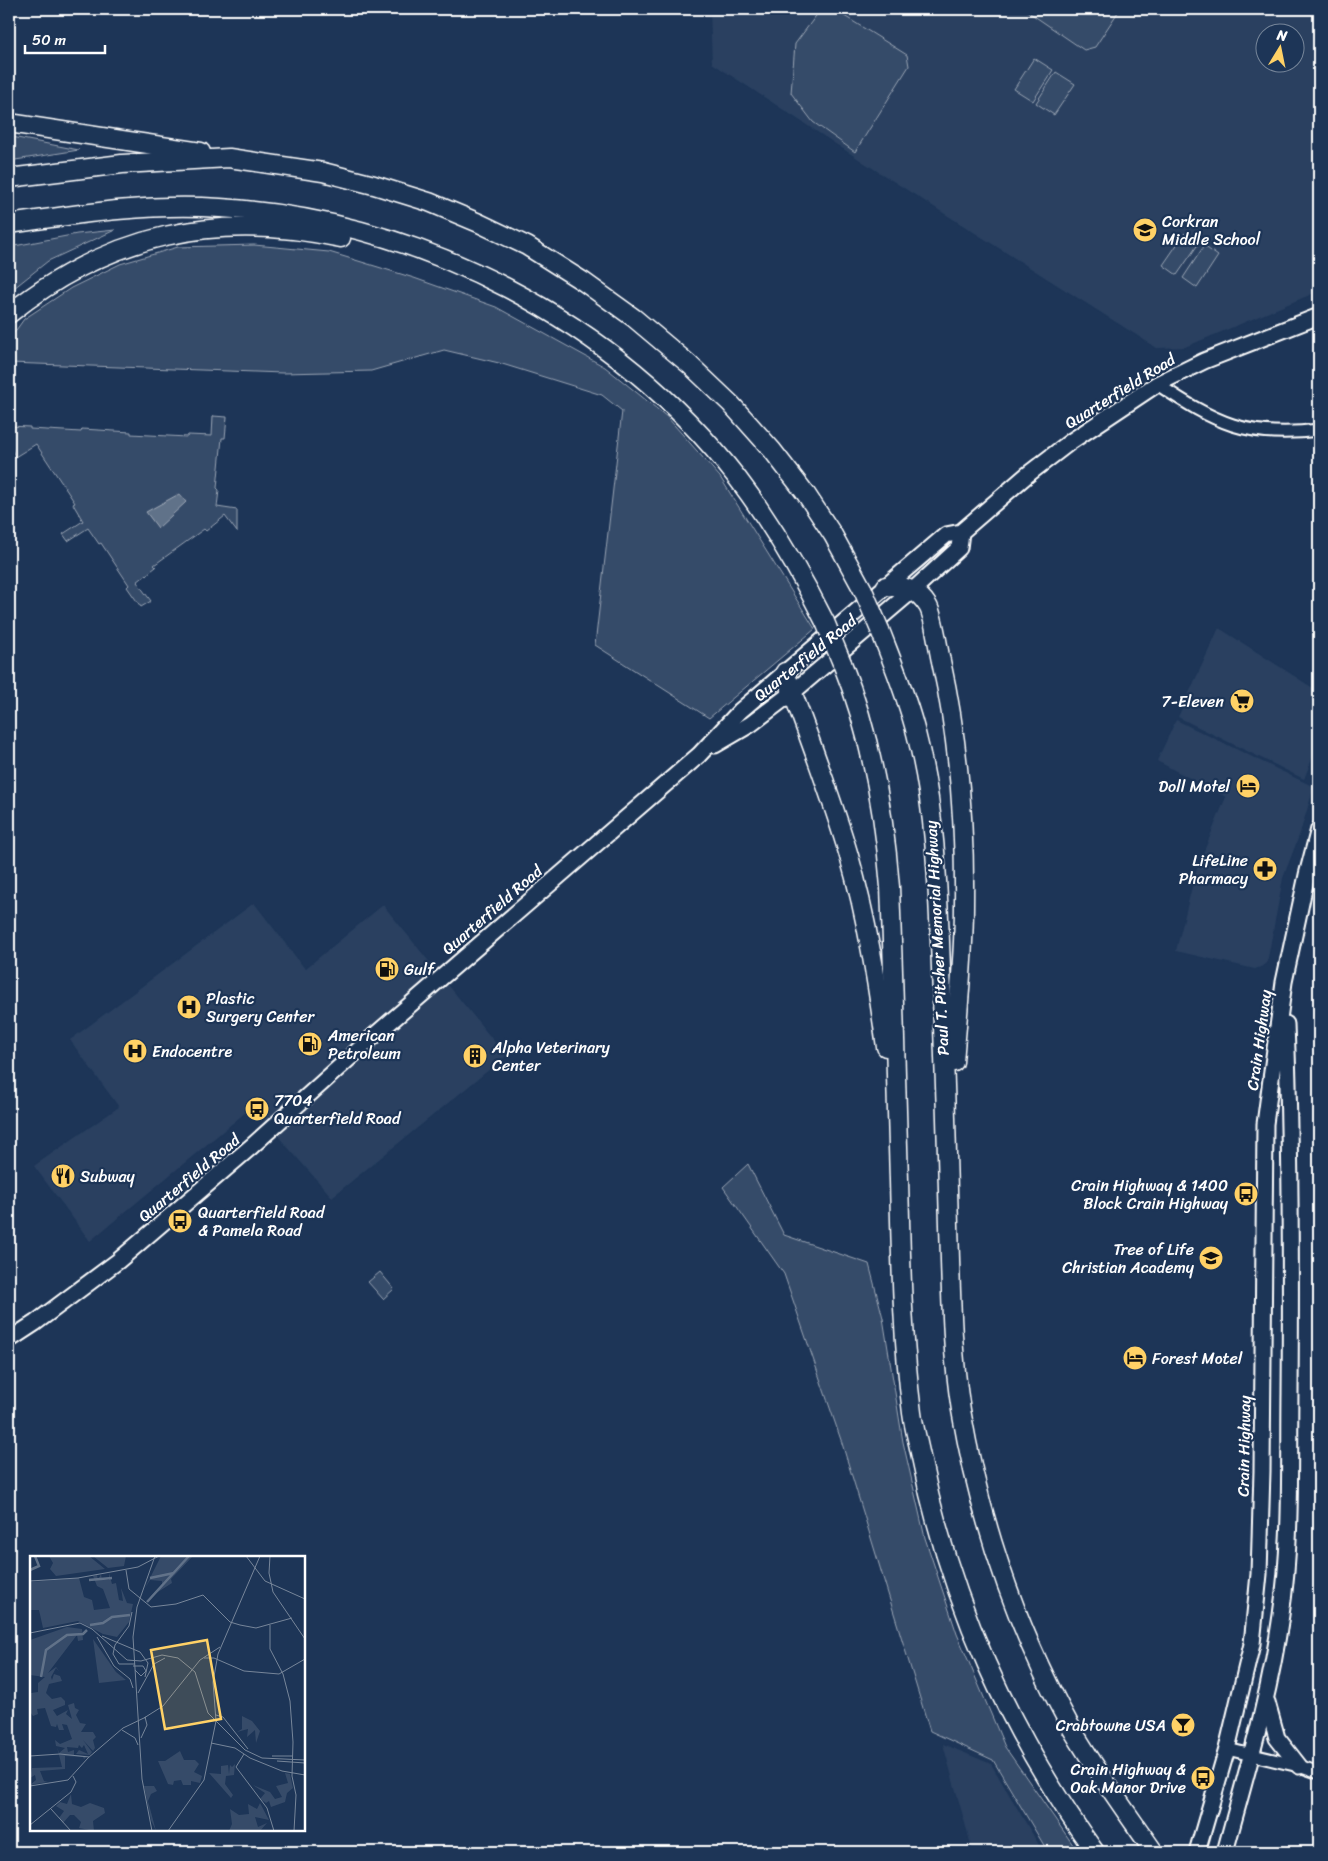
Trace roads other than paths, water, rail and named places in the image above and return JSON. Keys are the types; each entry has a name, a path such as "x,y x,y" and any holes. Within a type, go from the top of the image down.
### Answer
{"highway":[{"path":"9,123 180,148 229,158"},
{"name":"Paul T. Pitcher Memorial Highway","path":"9,178 122,164 229,158 323,172 429,202 527,246 584,282 641,324 690,365 731,404 772,450 806,494 833,534 863,590 880,630 901,684 916,733 925,778 934,833 939,906 953,1331 961,1408 976,1485 989,1537 1012,1602 1048,1684 1113,1794 1154,1852"},
{"path":"9,224 123,208 219,208 315,219 412,246 506,286 561,318 611,354 662,397 703,438 737,478 768,520 799,571 825,622 842,663 855,695 867,736 878,786 886,836 890,887 905,1333 912,1414 928,1491 943,1550 965,1615 995,1684 1032,1755 1074,1823 1095,1852"},
{"path":"9,314 56,280 88,263 128,246 162,236 237,226 276,227 313,232 359,242 408,256 496,288 561,318"},
{"path":"886,586 896,585 913,590 929,608 948,692 962,806 964,908 947,1157"},
{"path":"785,672 839,822 866,927 886,1046 901,1234"}],"main road":[{"name":"Quarterfield Road","path":"9,1340 36,1323 118,1261 252,1146 375,1035 699,755 740,711 946,535 961,532 1070,442 1157,384 1212,358 1319,316"},
{"name":"Quarterfield Road","path":"699,755 751,724 793,692 913,590 959,548 961,532"},
{"path":"1284,982 1319,829"},
{"name":"Crain Highway","path":"1225,1852 1253,1755 1266,1699 1281,1615 1289,1514 1291,1271 1289,1100 1284,982"},
{"name":"Crain Highway","path":"1197,1852 1227,1749 1252,1644 1258,1574 1262,1471 1265,1124 1284,982"},
{"path":"1266,1699 1277,1738 1299,1766"}],"street":[{"path":"1157,384 1211,417 1236,426 1271,432 1319,430"},
{"path":"1227,1749 1299,1766 1319,1773"}],"place":[{"name":"Corkran Middle School","path":"1145,230"},
{"name":"7-Eleven","path":"1242,701"},
{"name":"Doll Motel","path":"1248,786"},
{"name":"LifeLine Pharmacy","path":"1265,869"},
{"name":"Gulf","path":"387,969"},
{"name":"Plastic Surgery Center","path":"189,1007"},
{"name":"American Petroleum","path":"310,1044"},
{"name":"Endocentre","path":"135,1051"},
{"name":"Alpha Veterinary Center","path":"475,1056"},
{"name":"7704 Quarterfield Road","path":"257,1109"},
{"name":"Subway","path":"63,1176"},
{"name":"Crain Highway & 1400 Block Crain Highway","path":"1246,1194"},
{"name":"Quarterfield Road & Pamela Road","path":"180,1221"},
{"name":"Tree of Life Christian Academy","path":"1211,1258"},
{"name":"Forest Motel","path":"1135,1358"},
{"name":"Crabtowne USA","path":"1183,1725"},
{"name":"Crain Highway & Oak Manor Drive","path":"1203,1778"}]}
